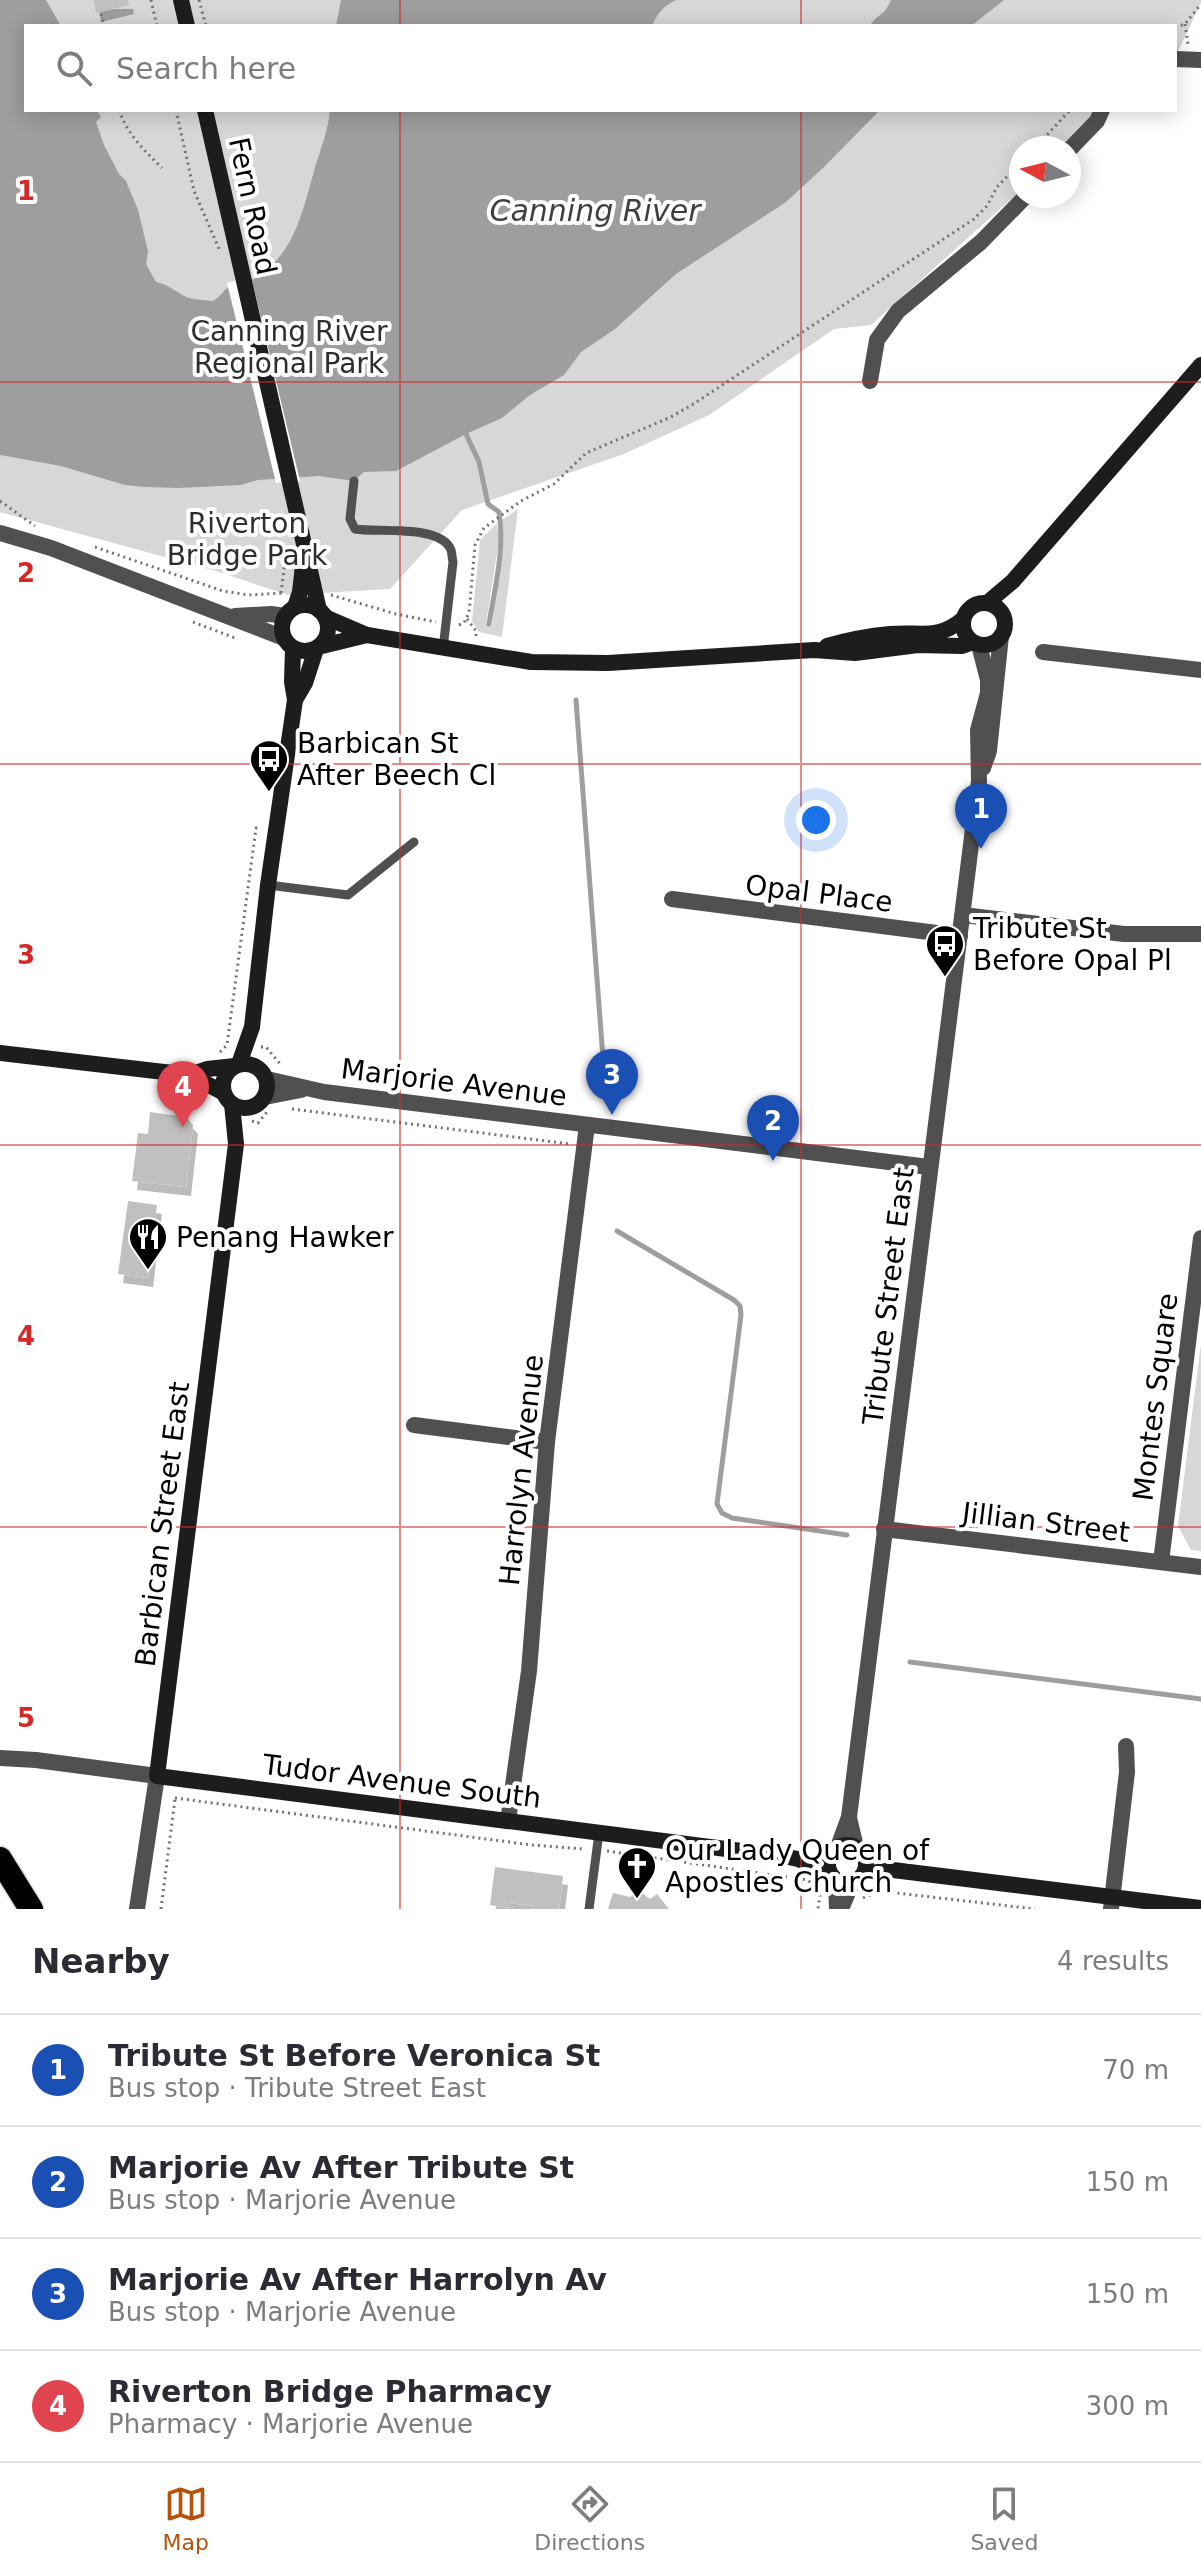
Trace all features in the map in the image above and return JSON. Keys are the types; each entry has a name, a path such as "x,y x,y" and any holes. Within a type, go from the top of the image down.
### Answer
{"highway":[{"path":"0,1859 31,1909"}],"street":[{"path":"181,0 187,24"},
{"name":"Fern Road","path":"205,112 322,613"},
{"path":"1081,138 1101,112"},
{"path":"870,381 877,340 898,311 981,242 1014,208"},
{"path":"814,650 857,638 895,633 930,635 951,629 975,605 987,603 1013,581 1201,365"},
{"path":"0,533 51,548 230,616 300,651 367,635"},
{"name":"Fern Road","path":"284,613 300,592 305,547"},
{"path":"230,616 284,613 307,605 367,635 518,661 563,664 814,650 855,653 918,645 991,644 1001,636 1005,624 1003,614 1013,581"},
{"path":"987,603 1003,614"},
{"path":"228,1098 225,1075 237,1065 252,1027 268,885 295,700 284,613"},
{"path":"295,700 328,630 322,613"},
{"path":"963,619 964,632 976,643"},
{"name":"Tribute Street East","path":"979,781 989,751 1001,636"},
{"name":"Tribute Street East","path":"844,1883 849,1817 884,1529 979,781 978,730 988,693 988,680 976,643"},
{"path":"1043,652 1201,670"},
{"name":"Opal Place","path":"672,899 960,936"},
{"path":"963,915 1124,934 1201,934"},
{"path":"252,1027 269,1073 259,1102"},
{"name":"Marjorie Avenue","path":"0,1053 190,1075 242,1108 306,1089"},
{"name":"Marjorie Avenue","path":"190,1075 207,1069 253,1064 306,1089 929,1167"},
{"name":"Barbican Street East","path":"137,1909 157,1776 236,1144 228,1098"},
{"name":"Barbican Street East","path":"236,1144 259,1102"},
{"name":"Harrolyn Avenue","path":"508,1821 529,1671 547,1442 587,1125"},
{"name":"Montes Square","path":"1161,1562 1201,1238"},
{"path":"414,1425 547,1442"},
{"name":"Jillian Street","path":"884,1529 1201,1567"},
{"path":"1112,1903 1127,1772 1126,1746"},
{"name":"Tudor Avenue South","path":"0,1758 36,1760 508,1821 598,1841 798,1859 848,1845 844,1883"},
{"name":"Tribute Street East","path":"835,1850 849,1817"},
{"path":"835,1850 827,1862 844,1883"},
{"name":"Tudor Avenue South","path":"798,1859 844,1883 893,1870 1112,1903 1201,1908"}],"lane":[{"path":"354,481 350,519 355,529 419,532 444,541 451,549 453,562 443,649"},
{"path":"268,885 348,895 414,842"},
{"path":"589,1909 598,1841"}],"path":[{"path":"151,0 157,24"},
{"path":"199,0 205,24"},
{"path":"1177,26 1185,24 1201,4"},
{"path":"101,14 104,24"},
{"path":"1185,24 1188,59"},
{"path":"120,112 130,133 162,168"},
{"path":"176,112 194,191 221,255"},
{"path":"1046,136 1068,112"},
{"path":"331,595 396,614 446,624 464,623 469,613 475,545 484,528 521,501 554,484 586,453 671,417 974,219 1009,174"},
{"path":"0,501 26,521 46,529"},
{"path":"92,545 223,591 249,595 281,593 288,536"},
{"path":"273,593 284,613"},
{"path":"193,622 251,643"},
{"path":"220,1052 227,1045 256,828 264,829"},
{"path":"261,1047 266,1047 282,1067 269,1073"},
{"path":"289,1108 575,1144"},
{"path":"161,1909 178,1779"},
{"path":"175,1798 532,1845 598,1841 808,1880 844,1883 863,1898 879,1891 1035,1909"},
{"path":"818,1909 844,1883"}],"green space":[{"name":"Canning River Regional Park","path":"0,0 1201,0 1178,51 1177,24 24,24 24,112 1096,112 1077,136 1009,136 1009,201 871,325 834,329 709,415 624,454 462,510 390,589 288,595 216,571 0,512"},
{"path":"518,509 502,637 479,632 472,621 480,540 497,523 499,541 486,623 492,625 503,546 502,520"},
{"path":"1201,1343 1201,1551 1191,1550 1178,1526"}],"water":[{"name":"Canning River","path":"0,0 46,0 60,24 24,24 24,112 98,112 101,117 96,122 104,145 126,181 138,210 148,251 146,264 156,282 196,299 213,301 229,286 258,277 282,253 302,214 330,112 878,112 786,202 676,274 615,329 581,352 564,375 530,395 502,418 396,471 364,472 354,481 319,476 258,480 240,485 145,487 125,485 61,466 0,455"},
{"path":"341,0 676,0 661,10 653,24 336,24"},
{"path":"891,0 1004,0 974,24 871,24 886,10"}],"pier":[{"path":"251,276 300,481 276,483 227,283"}],"building":[{"path":"94,0 128,0 129,5 96,13"},
{"path":"150,1112 186,1117 193,1125 186,1187 132,1181 138,1133 148,1134"},
{"path":"128,1201 157,1205 148,1278 118,1274"},
{"path":"495,1867 563,1876 559,1909 532,1909 533,1906 510,1903 509,1908 490,1905"},
{"name":"Our Lady Queen of Apostles Church","path":"638,1890 650,1899 657,1894 669,1909 608,1909 613,1893 630,1897"}],"waterway":[{"path":"466,434 479,462 488,504 499,512 501,526 500,554 489,624"},
{"path":"576,700 605,1085"},
{"path":"617,1231 740,1306 717,1504 722,1513 732,1518 847,1535"},
{"path":"910,1662 1201,1699"}],"place":[{"name":"Barbican St After Beech Cl","path":"269,793"},
{"name":"Tribute St Before Veronica St","path":"981,849"},
{"name":"Tribute St Before Opal Pl","path":"945,978"},
{"name":"Marjorie Av After Harrolyn Av","path":"612,1115"},
{"name":"Riverton Bridge Pharmacy","path":"183,1127"},
{"name":"Marjorie Av After Tribute St","path":"773,1161"},
{"name":"Penang Hawker","path":"148,1271"},
{"name":"Our Lady Queen of Apostles Church","path":"637,1900"}],"park label":[{"name":"Riverton Bridge Park","path":"247,539"}]}
